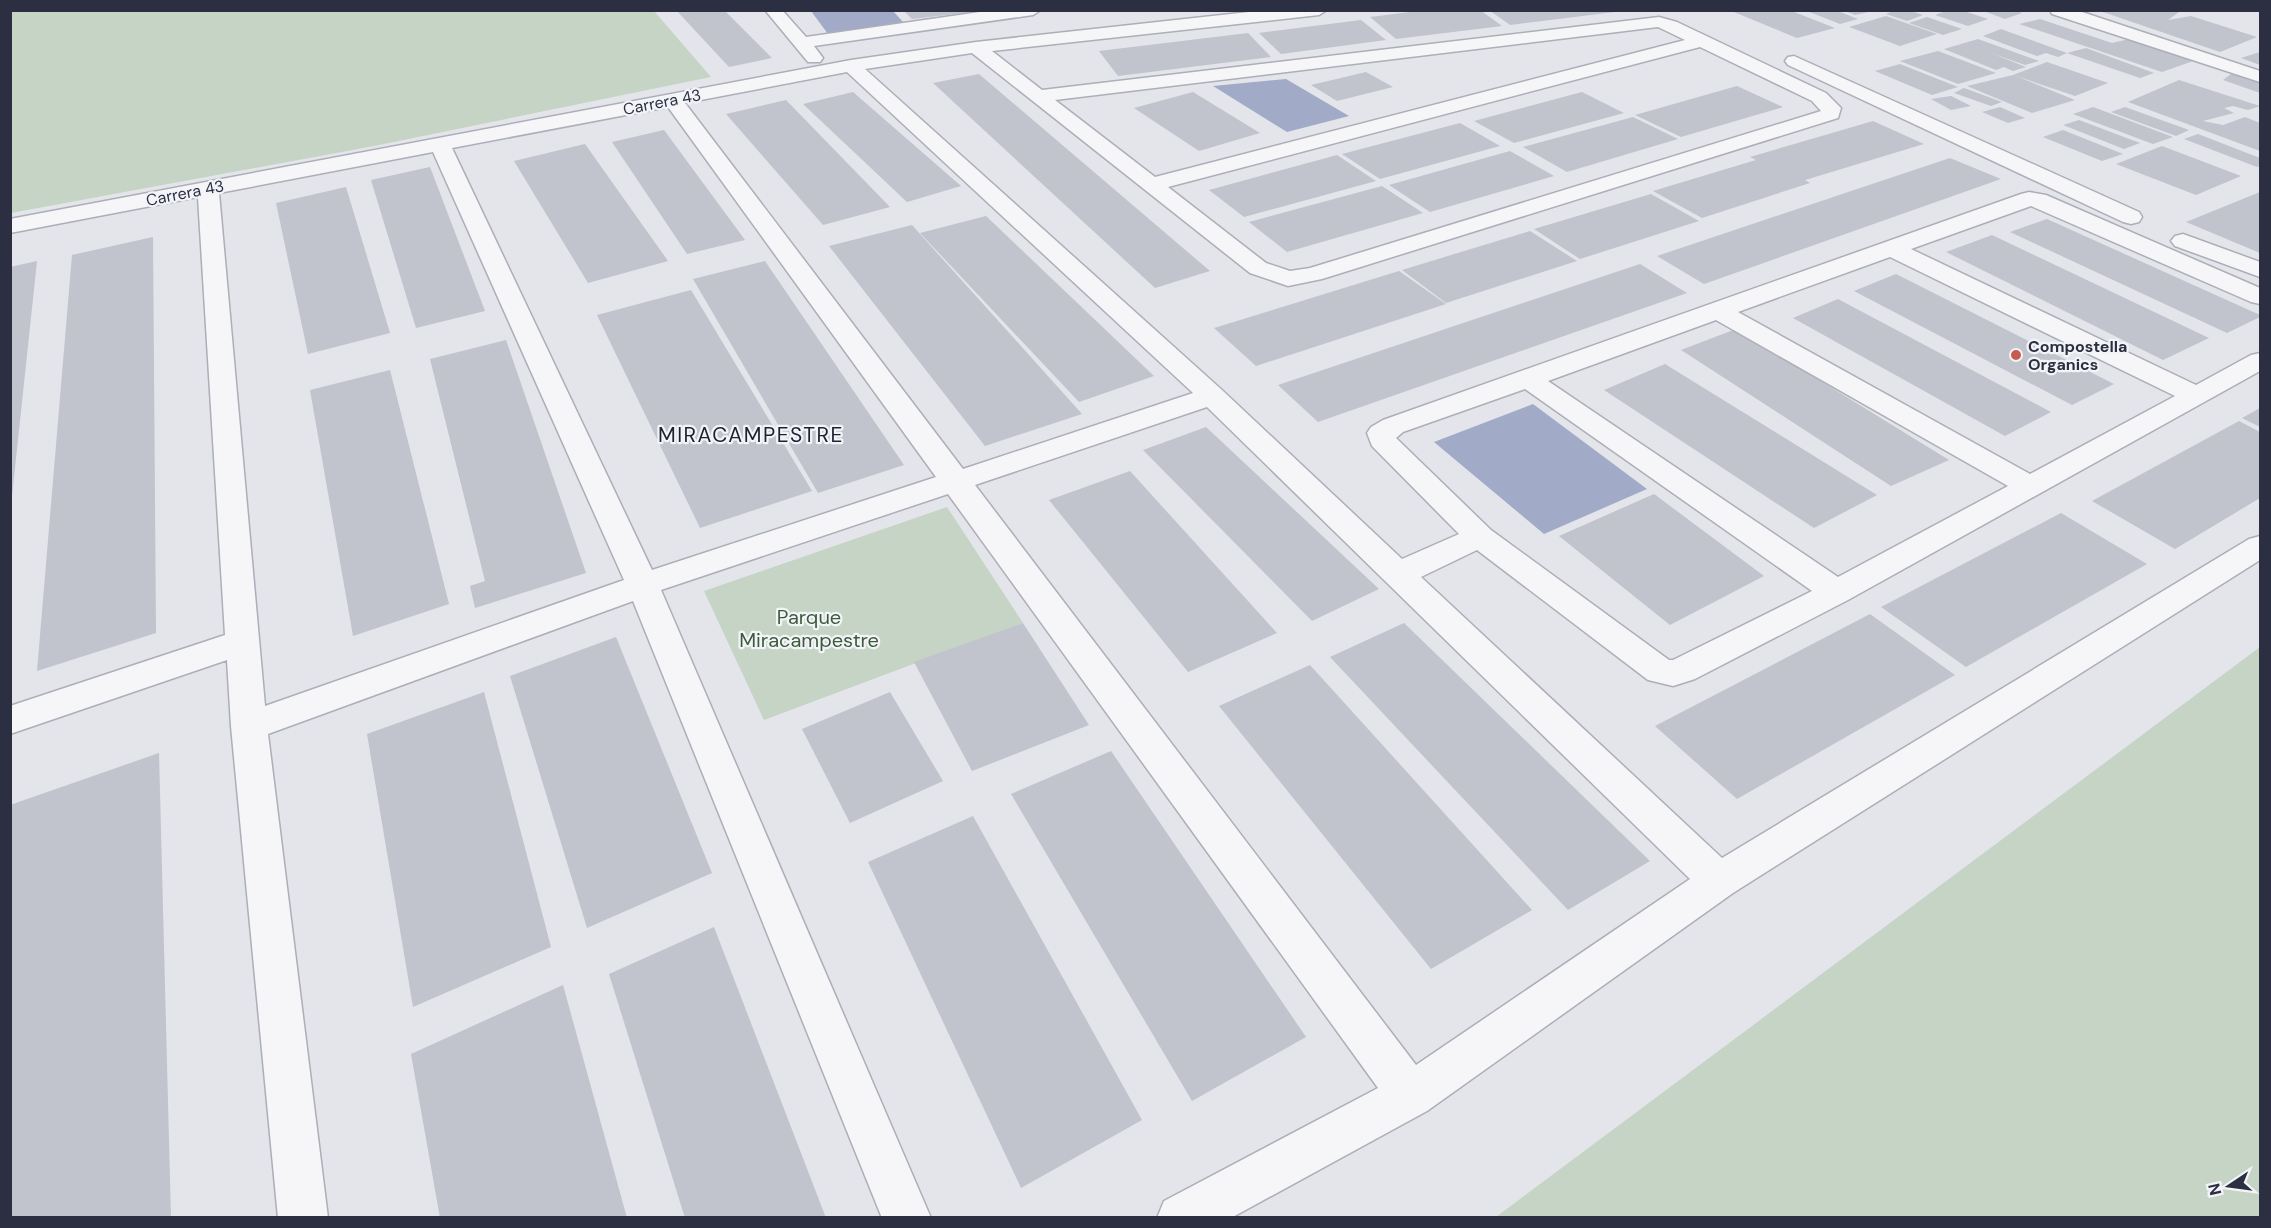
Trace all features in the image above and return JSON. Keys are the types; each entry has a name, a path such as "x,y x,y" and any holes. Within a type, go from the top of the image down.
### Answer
{"street":[{"path":"801,43 986,14 1033,10"},
{"name":"Carrera 43","path":"10,226 838,69 976,47 1319,10"},
{"path":"2058,10 2260,77"},
{"path":"773,11 801,43 838,69 1212,396 1719,881"},
{"path":"976,47 1150,185 1258,268 1288,279 1314,274 1831,114 1831,108 1819,97 1659,22 1038,96"},
{"path":"1150,185 1701,41"},
{"path":"1771,50 2146,224"},
{"path":"672,99 1411,1095"},
{"path":"441,146 643,585 907,1218"},
{"path":"208,189 249,726 303,1218"},
{"path":"2260,297 2038,200 2029,199 1393,426 1381,433 1382,440 1480,537 1660,671 1673,673 1837,592 2260,361"},
{"path":"2168,234 2260,270"},
{"path":"1890,248 2197,396"},
{"path":"1717,310 2030,486"},
{"path":"1528,379 1837,592"},
{"path":"249,726 643,585 1212,396"},
{"path":"1398,575 1480,537"},
{"path":"1182,1218 1411,1095 1719,881 2260,546"},
{"path":"10,720 242,642"}],"green space":[{"path":"11,10 654,11 711,77 374,146 11,213"},
{"name":"Parque Miracampestre","path":"947,507 1023,623 764,720 704,591"},
{"path":"2260,647 2260,1217 1496,1217"}],"water":[{"path":"811,11 893,11 903,22 828,34"},
{"path":"1286,79 1349,116 1287,132 1213,86"},
{"path":"1533,404 1647,489 1544,534 1434,442"}],"building":[{"path":"676,10 724,10 772,58 729,67"},
{"path":"903,10 971,10 973,12 912,19"},
{"path":"1426,10 1480,10 1502,26 1396,39 1370,17"},
{"path":"1489,10 1615,10 1615,12 1510,25"},
{"path":"1729,10 1789,10 1835,28 1797,38"},
{"path":"1835,10 1858,19 1840,24 1807,11"},
{"path":"1843,10 1872,10 1873,11 1855,15"},
{"path":"1896,10 1908,10 1923,15 1907,21 1886,14"},
{"path":"1948,10 1961,10 1988,19 1968,26 1935,15"},
{"path":"1981,10 2015,10 2022,13 2005,19"},
{"path":"2173,10 2179,12 2168,20 2191,16 2257,37 2220,52 2100,11"},
{"path":"1886,16 1937,34 1900,46 1849,27"},
{"path":"1927,17 1962,29 1943,35 1909,23"},
{"path":"2040,19 2112,43 2134,38 2196,60 2162,72 2019,24"},
{"path":"1361,20 1386,40 1281,54 1259,33"},
{"path":"2001,29 2067,53 2058,57 2046,53 2037,56 1983,36"},
{"path":"1248,33 1271,57 1118,76 1099,51"},
{"path":"1978,39 2039,61 2025,65 1991,53 2026,67 2013,71 2004,67 1996,70 1944,49"},
{"path":"2086,48 2154,73 2140,78 2067,53"},
{"path":"1938,51 1996,73 1958,84 1900,61"},
{"path":"2260,52 2260,65 2241,58"},
{"path":"2047,62 2108,83 2075,96 2016,76 2075,100 2032,113 1967,86 2013,75"},
{"path":"1900,64 1958,87 1932,95 1875,71"},
{"path":"2235,71 2260,80 2260,93 2223,80"},
{"path":"1366,72 1393,87 1337,101 1311,85"},
{"path":"979,74 1210,271 1155,288 933,83"},
{"path":"2179,80 2260,106 2248,110 2233,106 2224,108 2234,113 2203,121 2223,125 2245,117 2260,123 2260,151 2128,102"},
{"path":"1737,86 1783,107 1681,137 1635,115"},
{"path":"1964,88 2002,102 1991,106 1954,93"},
{"path":"853,92 961,186 907,202 803,104"},
{"path":"1193,92 1260,133 1199,151 1134,108"},
{"path":"1582,92 1624,113 1514,143 1474,121"},
{"path":"1951,96 1971,106 1951,110 1931,99"},
{"path":"786,100 890,207 823,225 726,114"},
{"path":"2000,107 2025,118 2008,123 1982,112"},
{"path":"2093,107 2173,137 2153,144 2073,114"},
{"path":"2125,107 2189,130 2176,136 2111,112"},
{"path":"1633,117 1678,139 1567,172 1523,147"},
{"path":"2079,120 2140,143 2124,149 2063,125"},
{"path":"1873,121 1924,144 1805,180 1810,183 1702,218 1653,191 1756,160 1750,157"},
{"path":"1460,123 1500,146 1380,179 1342,154"},
{"path":"664,130 745,240 687,254 612,142"},
{"path":"2063,130 2123,154 2102,161 2043,137"},
{"path":"2198,134 2260,158 2260,166 2257,167 2184,139"},
{"path":"585,144 668,261 588,283 514,161"},
{"path":"2162,146 2241,176 2196,195 2116,164"},
{"path":"1510,151 1554,176 1430,212 1389,185"},
{"path":"1337,155 1376,181 1244,217 1209,190"},
{"path":"1950,158 2001,179 1704,284 1657,256"},
{"path":"430,167 485,311 416,328 371,180"},
{"path":"1382,186 1423,213 1287,252 1249,222"},
{"path":"346,187 390,333 308,354 276,203"},
{"path":"2260,192 2260,253 2186,222"},
{"path":"1651,194 1699,221 1580,259 1534,229"},
{"path":"986,216 1154,376 1079,402 920,233"},
{"path":"2047,219 2260,315 2260,317 2227,333 2010,232"},
{"path":"912,225 1082,414 985,446 829,246"},
{"path":"1530,231 1577,261 1446,303 1402,270"},
{"path":"1992,235 2209,338 2163,360 1946,252"},
{"path":"153,237 156,633 37,671 72,255"},
{"path":"37,261 12,496 10,496 10,267"},
{"path":"765,261 904,465 818,493 693,279"},
{"path":"1640,264 1687,293 1318,422 1278,385"},
{"path":"1399,271 1446,304 1256,366 1214,328"},
{"path":"1896,274 2114,384 2072,405 1854,291"},
{"path":"691,290 812,491 700,528 597,315"},
{"path":"1838,299 2051,412 2005,436 1793,318"},
{"path":"1736,329 1949,460 1891,486 1681,350"},
{"path":"506,340 586,573 475,608 470,586 485,581 430,359"},
{"path":"1665,364 1877,495 1814,528 1604,390"},
{"path":"390,370 449,604 353,636 310,390"},
{"path":"2260,408 2260,427 2242,418"},
{"path":"2239,421 2260,432 2260,498 2175,549 2092,501"},
{"path":"1206,427 1379,589 1312,621 1143,450"},
{"path":"1130,471 1277,633 1188,672 1049,500"},
{"path":"1654,494 1764,576 1670,625 1559,536"},
{"path":"2061,513 2147,564 1966,667 1881,607"},
{"path":"1870,614 1955,675 1737,799 1655,726"},
{"path":"1023,623 1089,725 972,771 914,662"},
{"path":"1404,623 1650,861 1568,910 1330,657"},
{"path":"616,637 712,873 587,928 510,676"},
{"path":"1310,665 1532,910 1431,969 1219,706"},
{"path":"484,692 551,947 413,1007 367,734"},
{"path":"890,692 943,781 850,823 802,729"},
{"path":"1111,751 1306,1037 1192,1101 1011,794"},
{"path":"159,753 171,1218 10,1218 10,805"},
{"path":"973,816 1142,1120 1021,1188 868,862"},
{"path":"714,927 826,1218 685,1218 609,974"},
{"path":"563,985 627,1218 440,1218 411,1054"}],"place":[{"name":"Compostella Organics","path":"2016,355"}],"district":[{"name":"MIRACAMPESTRE","path":"751,435"}]}
